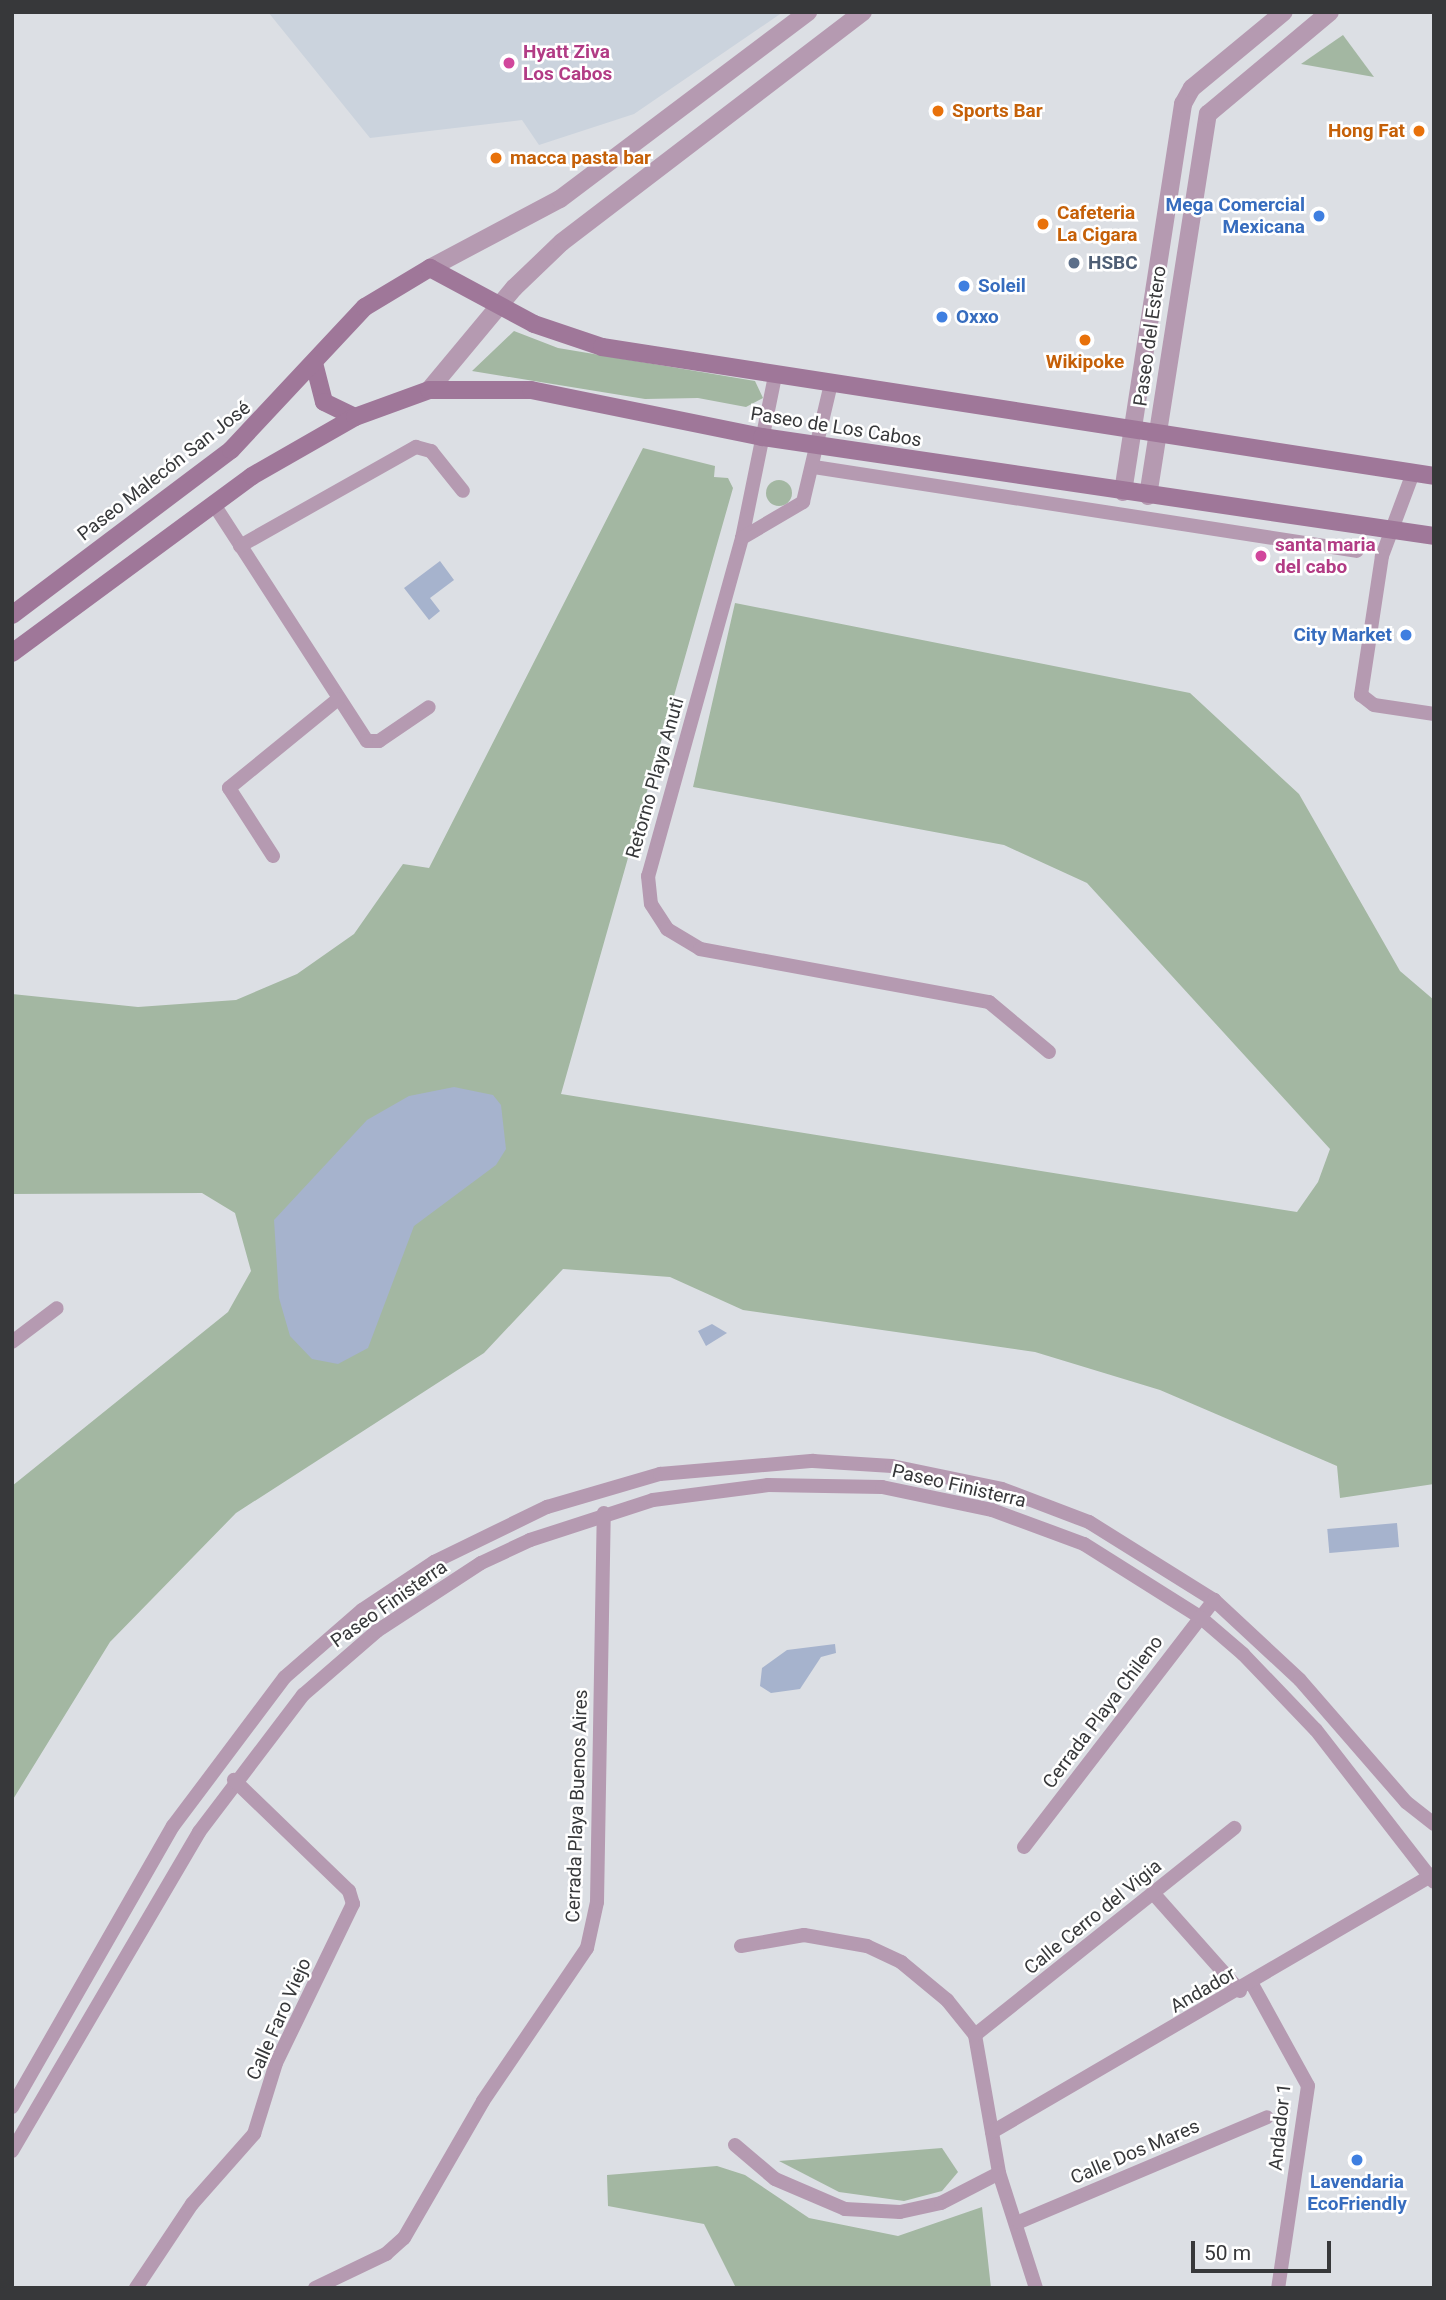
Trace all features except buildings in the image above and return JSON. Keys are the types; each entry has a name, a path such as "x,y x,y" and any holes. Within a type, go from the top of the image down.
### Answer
{"main road":[{"path":"430,268 499,306 602,347 775,376 1134,428 1434,476"},
{"name":"Paseo Malecón San José","path":"12,615 231,450 365,307 430,268"},
{"path":"314,363 324,402 355,417"},
{"name":"Paseo de Los Cabos","path":"213,503 252,476 355,417 429,390 531,390 762,437 1148,496 1434,536"},
{"path":"12,653 213,503"}],"street":[{"name":"Paseo Malecón San José","path":"430,268 560,199 808,12"},
{"path":"429,390 499,306 562,242 863,12"},
{"name":"Paseo del Estero","path":"1123,492 1164,222 1187,95 1284,12"},
{"name":"Paseo del Estero","path":"1148,496 1186,226 1208,114 1328,13"},
{"path":"1164,222 1186,226"},
{"name":"Retorno Playa Anuti","path":"775,376 742,538 648,876 657,916 700,949 966,993 1005,1012 1049,1052"},
{"path":"742,538 803,502 814,467 831,384"},
{"path":"240,546 416,447 431,451 463,491"},
{"path":"814,467 1357,551"},
{"path":"1413,473 1397,530 1382,556 1362,695 1374,705 1434,714"},
{"path":"213,503 338,699 371,742 429,707"},
{"path":"273,856 229,788 338,699"},
{"path":"12,1342 57,1308"},
{"name":"Paseo Finisterra","path":"12,2107 173,1826 285,1677 362,1610 455,1551 547,1507 660,1474 813,1461 892,1466 1041,1502 1129,1542 1214,1600 1300,1680 1406,1802 1434,1824"},
{"name":"Paseo Finisterra","path":"12,2151 234,1780 303,1695 377,1631 481,1563 604,1513 732,1489 882,1487 992,1510 1119,1562 1200,1617 1308,1721 1433,1878"},
{"name":"Cerrada Playa Buenos Aires","path":"314,2288 386,2254 404,2238 490,2089 587,1948 597,1902 604,1513"},
{"path":"1119,1562 1129,1542"},
{"name":"Cerrada Playa Chileno","path":"1024,1847 1214,1600"},
{"path":"285,1677 303,1695"},
{"name":"Calle Faro Viejo","path":"136,2288 192,2204 254,2134 276,2063 353,1904 349,1891 234,1780"},
{"name":"Calle Cerro del Vigia","path":"975,2035 1234,1828"},
{"name":"Andador","path":"992,2132 1433,1878"},
{"name":"Andador 1","path":"1153,1893 1246,1988 1308,2086 1279,2288"},
{"path":"741,1945 804,1935 867,1946 929,1982 975,2035 999,2173 1019,2222 1036,2288"},
{"name":"Calle Dos Mares","path":"1019,2222 1267,2117"},
{"path":"735,2146 775,2179 845,2210 900,2211 942,2203 999,2173"}],"shaded area":[{"name":"Hyatt Ziva Los Cabos","path":"268,12 783,12 634,114 539,145 522,120 370,138"}],"green space":[{"path":"1343,35 1374,77 1301,64"},
{"path":"514,331 558,348 755,381 763,398 746,407 698,398 645,399 472,371"},
{"path":"643,448 715,466 714,477 728,478 733,488 561,1094 1297,1212 1318,1182 1330,1149 1087,883 1004,845 693,787 735,603 1190,693 1299,794 1400,971 1434,1000 1434,1484 1340,1498 1337,1466 1160,1390 1035,1352 743,1310 670,1277 563,1269 484,1353 236,1513 110,1642 12,1801 12,1486 228,1312 251,1271 235,1213 202,1193 12,1194 12,994 138,1007 236,1000 297,974 354,934 403,864 429,868"},
{"path":"779,480 788,484 792,493 788,502 779,506 770,502 766,493 770,484"},
{"path":"942,2148 958,2172 942,2191 904,2201 839,2192 779,2161"},
{"path":"717,2166 745,2175 809,2218 898,2236 982,2207 991,2288 736,2288 704,2224 608,2206 607,2175"}],"water":[{"path":"440,561 454,580 430,598 440,611 429,620 404,588"},
{"path":"454,1087 493,1095 501,1105 506,1149 496,1165 414,1226 368,1348 338,1364 312,1359 290,1336 279,1298 274,1220 367,1120 409,1096"},
{"path":"712,1324 727,1333 706,1346 698,1331"},
{"path":"1397,1523 1399,1547 1329,1553 1327,1529"},
{"path":"835,1644 836,1653 821,1657 800,1689 771,1693 760,1686 762,1668 787,1650"}],"place":[{"name":"Hyatt Ziva Los Cabos","path":"509,63"},
{"name":"Sports Bar","path":"938,111"},
{"name":"Hong Fat","path":"1419,131"},
{"name":"macca pasta bar","path":"496,158"},
{"name":"Mega Comercial Mexicana","path":"1319,216"},
{"name":"Cafeteria La Cigara","path":"1043,224"},
{"name":"HSBC","path":"1074,263"},
{"name":"Soleil","path":"964,286"},
{"name":"Oxxo","path":"942,317"},
{"name":"Wikipoke","path":"1085,340"},
{"name":"santa maria del cabo","path":"1261,556"},
{"name":"City Market","path":"1406,635"},
{"name":"Lavendaria EcoFriendly","path":"1357,2160"}]}
